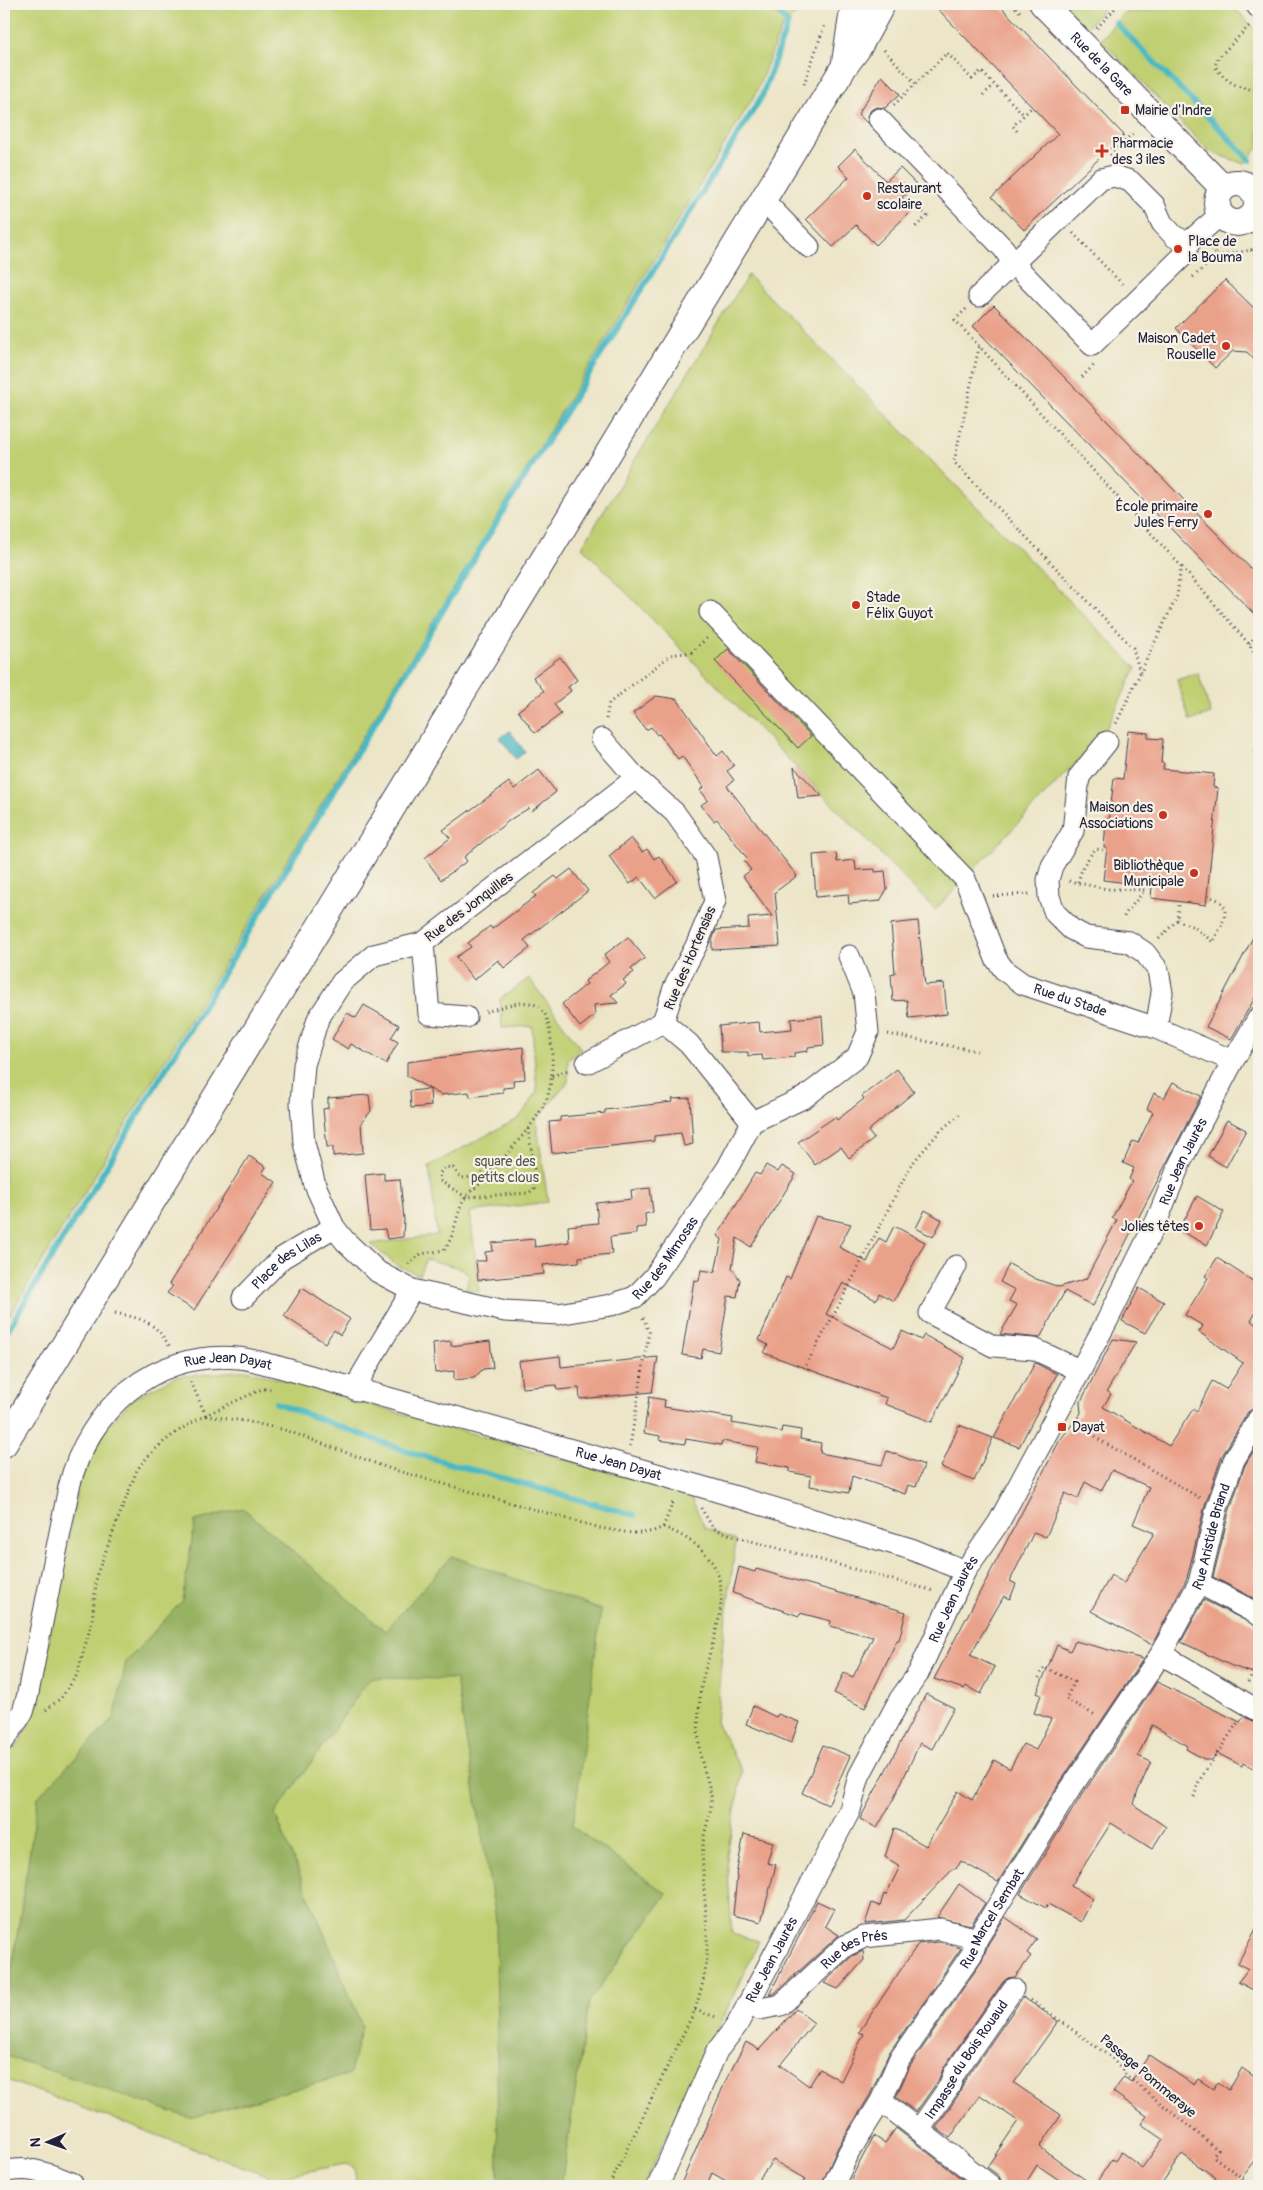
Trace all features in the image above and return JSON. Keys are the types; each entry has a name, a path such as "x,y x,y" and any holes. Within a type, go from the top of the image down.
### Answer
{"main road":[{"path":"844,67 854,4"},
{"path":"4,1444 844,67 858,48 882,4"},
{"name":"Rue de la Gare","path":"1042,4 1223,188"},
{"path":"1238,183 1256,187 1257,199 1254,232 1242,223 1233,223 1224,219 1218,209 1217,198 1223,188 1230,184 1238,183"}],"street":[{"path":"879,119 1004,249 1012,263 1092,345 1186,253 1189,242 1221,214"},
{"path":"979,296 1101,179 1114,176 1130,180 1154,205 1162,223 1175,237 1189,242"},
{"path":"763,200 809,247"},
{"name":"Rue du Stade","path":"716,618 965,879 996,959 1013,978 1023,984 1156,1028 1233,1061"},
{"name":"Rue des Hortensias","path":"602,739 636,778 675,813 706,858 715,901 697,944 674,988 663,1022 689,1044 752,1122"},
{"path":"1107,742 1078,777 1073,831 1052,866 1049,885 1055,913 1071,929 1086,937 1130,942 1145,953 1158,970 1162,993 1156,1028"},
{"name":"Rue des Jonquilles","path":"405,1286 378,1272 345,1241 334,1227 315,1185 304,1143 301,1103 304,1065 318,1019 342,982 374,956 423,943 636,778"},
{"path":"423,943 430,1014 466,1016"},
{"path":"752,1122 805,1097 850,1063 860,1052 868,1032 864,993 849,956"},
{"name":"Rue Jean Jaurès","path":"658,2186 717,2052 732,2034 850,1810 859,1776 900,1699 918,1674 965,1571 999,1522 1078,1370 1107,1321 1157,1220 1180,1163 1233,1061 1259,1017"},
{"path":"588,1063 663,1022"},
{"name":"Rue des Mimosas","path":"405,1286 505,1311 558,1314 611,1305 634,1297 654,1277 679,1241 728,1167 752,1122"},
{"name":"Place des Lilas","path":"243,1298 282,1258 334,1227"},
{"path":"956,1266 930,1313 993,1346 1034,1349 1078,1370"},
{"path":"356,1390 405,1286"},
{"name":"Rue Jean Dayat","path":"4,1740 23,1712 74,1464 96,1422 120,1396 160,1371 194,1361 223,1358 257,1362 690,1483 911,1548 965,1571"},
{"name":"Rue Aristide Briand","path":"1161,1654 1200,1583 1217,1508 1234,1460 1259,1418"},
{"path":"1200,1583 1259,1615"},
{"path":"1161,1654 1249,1704"},
{"name":"Rue Marcel Sembat","path":"833,2186 849,2152 880,2101 899,2060 972,1954 977,1939 1067,1794 1161,1654"},
{"name":"Rue des Prés","path":"747,2006 760,2009 781,2005 845,1946 864,1936 940,1929 977,1939"},
{"name":"Impasse du Bois Rouaud","path":"919,2130 949,2087 954,2074 1013,1989"},
{"path":"880,2101 991,2186"},
{"path":"4,2172 17,2169 35,2169 72,2183 73,2186"}],"path":[{"path":"1256,11 1218,58 1215,66 1223,78 1239,87 1259,89"},
{"path":"878,45 916,84"},
{"path":"879,119 947,53 972,79 981,71 1024,116"},
{"path":"983,95 994,85"},
{"path":"1017,131 1013,126 1031,108"},
{"path":"906,194 927,216 914,228"},
{"path":"1059,218 1138,300"},
{"path":"1254,232 1259,242"},
{"path":"1217,256 1254,232"},
{"path":"1254,232 1259,259"},
{"path":"979,296 955,320 1181,566 1249,644 1259,662"},
{"path":"979,346 954,462 1132,648 1140,673"},
{"path":"1107,742 1177,596 1181,566"},
{"path":"602,739 609,704 671,654 692,652 716,618"},
{"path":"1249,644 1254,639 1259,645"},
{"path":"1259,741 1254,751 1259,754"},
{"path":"1078,882 1083,866 1095,849 1104,850"},
{"path":"974,904 996,894 1022,895 1049,885 1078,882 1107,889 1145,890 1125,914 1118,940"},
{"path":"1177,920 1194,927 1212,942 1225,916 1225,906 1220,900 1208,896"},
{"path":"1145,953 1177,920 1179,905"},
{"path":"405,1286 409,1262 421,1254 444,1250 451,1242 458,1215 466,1197 494,1168 528,1127 548,1097 552,1076 550,1032 546,1014 538,1006 526,1001 466,1016"},
{"path":"868,1032 885,1033 977,1051"},
{"path":"806,1365 911,1165 940,1131 960,1114"},
{"path":"494,1168 475,1177 461,1178 453,1168 445,1167 439,1174 440,1181 466,1197 528,1192 534,1189 536,1182 528,1127"},
{"path":"627,1466 649,1332 634,1297"},
{"path":"23,1712 48,1709 61,1698 77,1675 90,1630 97,1574 137,1470 147,1456 162,1441 180,1428 262,1389 276,1388"},
{"path":"1062,1402 1098,1439 1217,1508"},
{"path":"206,1416 245,1421 285,1430 391,1469 600,1528 634,1533 651,1531 662,1527 690,1483"},
{"path":"690,1483 702,1511 713,1528 733,1536 954,1596"},
{"path":"609,2186 696,2010 704,1981 707,1951 703,1841 711,1796 701,1756 700,1696 719,1609 720,1590 714,1564 707,1554 681,1536 662,1527"},
{"path":"1194,1796 1199,1781 1249,1704 1259,1658"},
{"path":"1038,1678 1044,1667 1074,1682 1066,1699 1113,1725"},
{"name":"Passage Pommeraye","path":"1013,1989 1112,2058 1127,2076 1218,2150 1213,2156 1254,2186"}],"green space":[{"path":"4,4 807,4 782,26 756,93 4,1324"},
{"path":"1064,4 1108,4 1086,28"},
{"path":"1196,4 1232,5 1259,34 1259,147 1244,164 1209,151 1101,40 1123,13"},
{"name":"Stade Félix Guyot","path":"748,275 1136,668 1104,733 935,910 582,547"},
{"path":"1198,673 1211,714 1190,721 1177,680"},
{"name":"square des petits clous","path":"529,978 581,1049 568,1060 568,1082 536,1120 548,1202 470,1212 479,1292 466,1289 469,1276 463,1269 426,1259 419,1275 396,1265 371,1244 437,1235 429,1166 519,1118 537,1092 532,1026 502,1028 500,999"},
{"path":"247,1370 690,1495 705,1528 736,1541 723,1639 716,1722 742,1771 727,1855 732,1934 759,1941 643,2186 357,2186 354,2167 345,2164 274,2178 4,2079 4,1760 21,1741 37,1705 79,1481 101,1433 134,1398 175,1377"},
{"path":"243,1508 385,1631 452,1556 601,1610 573,1827 667,1894 589,2002 561,2186 498,2186 496,1920 456,1679 370,1678 275,1814 362,2026 350,2074 190,2118 4,2055 4,2021 38,1797 114,1718 126,1662 182,1601 195,1521"}],"water":[{"path":"510,731 525,752 516,759 500,738"}],"building":[{"path":"933,4 998,4 1124,135 1024,230 992,197 1058,134"},
{"path":"882,76 900,94 885,108 876,107 871,110 867,116 868,124 858,114"},
{"name":"Restaurant scolaire","path":"855,149 886,181 900,168 916,184 902,197 913,209 876,245 856,225 833,247 806,219 849,177 838,166"},
{"name":"Maison Cadet Rouselle","path":"1225,280 1259,313 1259,365 1247,352 1233,351 1215,368 1176,328"},
{"path":"994,305 1259,577 1259,619 973,326"},
{"path":"728,649 811,736 798,748 715,661"},
{"path":"560,657 577,680 568,687 571,691 554,704 561,714 535,733 518,711 544,691 533,677"},
{"path":"656,696 677,699 717,756 723,751 734,766 727,771 734,780 727,786 797,876 775,892 780,946 712,950 712,941 716,930 749,928 748,918 772,916 743,876 751,870 744,861 747,858 717,819 714,821 701,805 708,800 700,790 704,787 682,756 678,759 659,734 657,735 651,727 646,730 633,713"},
{"name":"Maison des Associations","path":"1128,731 1148,733 1148,738 1163,739 1161,763 1164,763 1163,769 1214,774 1213,787 1218,788 1206,905 1151,898 1152,886 1103,880 1107,848 1104,848 1106,821 1109,821 1114,778 1123,779"},
{"path":"794,767 822,796 798,798"},
{"path":"539,770 556,792 532,811 529,808 511,819 464,857 467,861 441,880 425,858 450,838 443,830 509,782 514,789"},
{"path":"631,838 642,852 647,849 654,859 659,856 677,881 655,898 639,877 630,884 609,856"},
{"path":"836,853 837,862 855,860 856,870 875,869 875,872 885,871 887,889 880,901 849,904 848,894 816,897 813,855"},
{"path":"571,869 588,891 524,940 530,948 504,968 498,960 474,980 456,957 471,947 468,943 490,926 492,929 536,896 533,893 555,876 558,879"},
{"path":"918,921 925,985 944,983 947,1014 909,1018 907,1000 893,1001 891,974 895,973 891,924"},
{"path":"1259,926 1259,991 1231,1039 1206,1027"},
{"path":"628,937 645,958 631,969 634,972 623,980 626,984 611,995 618,1003 594,1005 595,1015 580,1027 562,1004 587,984 585,981 609,962 604,955"},
{"path":"364,1005 399,1025 391,1038 398,1042 386,1064 351,1044 348,1049 332,1039 347,1013 356,1018"},
{"path":"822,1016 824,1045 808,1047 808,1051 794,1053 794,1057 763,1060 762,1055 748,1056 748,1052 721,1052 719,1026 759,1022 760,1032 792,1029 791,1019"},
{"path":"523,1047 525,1079 513,1080 514,1087 503,1088 503,1093 470,1097 469,1092 441,1095 407,1076 407,1062"},
{"path":"897,1069 914,1092 868,1131 874,1139 849,1158 841,1147 815,1165 798,1142 835,1117 837,1120 864,1099 862,1096"},
{"path":"1173,1082 1201,1096 1093,1306 1065,1291 1040,1338 1000,1334 1017,1305 1009,1301 1015,1290 1000,1282 1009,1264 1036,1279 1059,1287 1086,1279 1117,1220 1112,1218 1132,1181 1129,1179 1134,1168 1123,1163 1133,1141 1138,1143 1153,1112 1147,1109 1154,1093 1164,1098"},
{"path":"430,1089 431,1106 411,1108 410,1091"},
{"path":"369,1095 371,1111 361,1123 363,1153 333,1156 333,1147 327,1147 323,1109 328,1108 328,1098"},
{"path":"690,1098 693,1144 684,1146 681,1133 654,1136 654,1141 552,1153 549,1122 560,1121 560,1117 605,1113 605,1110 673,1102 672,1099"},
{"path":"1227,1120 1246,1130 1226,1167 1208,1156"},
{"path":"249,1156 266,1167 262,1173 276,1182 194,1310 167,1293 173,1286 169,1284"},
{"path":"766,1165 778,1172 782,1166 796,1174 751,1247 737,1238 732,1268 740,1280 737,1297 728,1296 719,1352 703,1349 701,1358 682,1355 694,1280 699,1281 701,1270 715,1272 722,1239 717,1236 755,1173 760,1175"},
{"path":"384,1173 384,1180 400,1179 404,1219 403,1237 387,1239 385,1229 370,1230 365,1175"},
{"path":"650,1188 653,1212 645,1214 646,1227 636,1228 636,1234 610,1237 612,1254 579,1257 579,1262 543,1265 544,1274 478,1280 476,1261 486,1261 485,1252 493,1251 492,1243 534,1239 535,1247 569,1242 568,1226 598,1223 596,1203 632,1199 631,1190"},
{"path":"1197,1196 1224,1212 1207,1245 1179,1230"},
{"path":"925,1210 942,1220 933,1237 916,1228"},
{"path":"816,1216 851,1224 839,1247 867,1262 879,1238 886,1242 894,1226 925,1242 894,1301 879,1293 876,1300 843,1283 826,1314 893,1348 902,1331 921,1340 924,1335 965,1358 932,1422 885,1404 887,1398 764,1353 768,1345 759,1340 786,1277 790,1279"},
{"path":"1217,1258 1259,1285 1259,1307 1251,1321 1259,1327 1259,1406 1248,1412 1222,1456 1205,1505 1187,1578 1152,1645 1091,1611 1111,1575 1124,1583 1154,1533 1133,1524 1149,1487 1112,1470 1101,1491 1085,1482 1078,1499 1065,1493 1046,1537 1034,1532 1010,1581 1016,1584 1010,1599 1004,1596 970,1655 995,1667 981,1694 966,1686 964,1689 934,1679 1060,1440 1081,1413 1080,1403 1113,1339 1136,1342 1107,1391 1111,1394 1103,1407 1169,1446 1193,1409 1197,1411 1212,1381 1226,1389 1243,1363 1199,1332 1203,1326 1185,1315 1208,1278 1205,1276"},
{"path":"302,1288 350,1319 340,1335 334,1330 325,1343 284,1316"},
{"path":"1139,1288 1164,1302 1145,1333 1122,1321"},
{"path":"451,1341 451,1346 490,1341 493,1368 483,1369 474,1378 454,1380 454,1371 435,1373 433,1343"},
{"path":"560,1356 561,1367 658,1357 652,1392 580,1399 579,1388 557,1390 556,1385 522,1388 519,1361"},
{"path":"1035,1363 1057,1374 1019,1447 994,1438"},
{"path":"649,1397 665,1400 664,1407 733,1418 732,1423 781,1432 782,1427 801,1430 800,1439 821,1443 820,1453 882,1465 887,1451 924,1465 916,1487 908,1485 905,1494 852,1476 849,1493 810,1486 811,1476 790,1472 790,1468 755,1462 758,1447 722,1441 721,1445 686,1439 685,1444 659,1440 660,1436 644,1433"},
{"path":"959,1425 993,1438 974,1481 941,1467"},
{"path":"1259,1442 1259,1601 1213,1577 1229,1512 1245,1465"},
{"path":"739,1567 755,1572 756,1569 906,1612 899,1640 897,1640 865,1708 834,1693 844,1673 853,1677 873,1637 830,1626 831,1621 800,1613 799,1616 733,1593"},
{"path":"1204,1600 1259,1627 1259,1675 1232,1666 1181,1642"},
{"path":"1075,1641 1143,1659 1057,1787 998,1882 961,1861 956,1869 954,1868 904,1920 865,1924 872,1903 880,1906 884,1894 886,1895 900,1866 885,1857 894,1828 926,1846 958,1791 972,1800 994,1760 1010,1769 1023,1744 1036,1750 1051,1719 1034,1713 1041,1695 1037,1693 1057,1645 1070,1651"},
{"path":"1157,1682 1240,1722 1244,1717 1259,1723 1259,1772 1244,1763 1242,1766 1217,1753 1212,1760 1206,1760 1186,1749 1188,1746 1152,1725 1138,1756 1151,1762 1137,1793 1134,1805 1166,1827 1152,1849 1111,1823 1071,1886 1093,1899 1081,1922 1048,1904 1046,1908 1020,1894 1078,1801"},
{"path":"926,1694 954,1708 932,1749 920,1743 894,1798 877,1828 860,1819"},
{"path":"753,1706 776,1717 778,1714 799,1722 791,1743 746,1724"},
{"path":"823,1745 850,1756 828,1805 802,1793"},
{"path":"744,1834 773,1842 767,1863 776,1865 761,1922 733,1915 736,1875"},
{"path":"959,1884 985,1903 971,1925 937,1917"},
{"path":"817,1901 834,1909 825,1926 839,1935 775,1993 769,1995"},
{"path":"1005,1917 1037,1939 1027,1953 1031,1956 1015,1977 1008,1978 1003,1982 944,2067 938,2081 916,2112 896,2097 910,2066 982,1961 988,1944"},
{"path":"1259,1923 1259,1993 1238,1982 1248,1969 1238,1963"},
{"path":"939,1942 961,1948 889,2053 870,2095 838,2147 821,2186 801,2186 805,2179 773,2160 754,2186 735,2186 712,2173 706,2186 680,2186 727,2078 746,2042 759,2050 796,2009 814,2023 780,2065 809,2086 820,2069 841,2081 864,2034 859,2032 918,1944"},
{"path":"863,1951 864,1960 838,1989 824,1983 852,1956"},
{"path":"1023,1997 1058,2021 1014,2083 1061,2115 1040,2147 1094,2186 1068,2186 1037,2165 1024,2186 1003,2186 999,2176 987,2167 1018,2121 980,2095 950,2138 936,2128 959,2094 965,2080"},
{"path":"1149,2055 1194,2085 1198,2079 1213,2089 1218,2082 1229,2090 1242,2068 1259,2080 1259,2156 1235,2186 1209,2186 1216,2178 1182,2154 1162,2183 1167,2186 1094,2186 1112,2159 1115,2161 1121,2152 1142,2168 1163,2139 1141,2124 1147,2116 1113,2092 1124,2077 1131,2082"},
{"path":"896,2128 971,2186 847,2186 874,2136 885,2143"}],"waterway":[{"path":"4,1336 488,536 762,96 788,23 769,4"},
{"path":"1116,23 1250,160"},
{"path":"276,1403 406,1451 634,1515"}],"place":[{"name":"Mairie d'Indre","path":"1125,110"},
{"name":"Pharmacie des 3 iles","path":"1102,151"},
{"name":"Restaurant scolaire","path":"867,196"},
{"name":"Place de la Bouma","path":"1178,249"},
{"name":"Maison Cadet Rouselle","path":"1226,346"},
{"name":"École primaire Jules Ferry","path":"1208,514"},
{"name":"Stade Félix Guyot","path":"856,605"},
{"name":"Maison des Associations","path":"1163,815"},
{"name":"Bibliothèque Municipale","path":"1194,873"},
{"name":"Jolies têtes","path":"1199,1226"},
{"name":"Dayat","path":"1062,1427"}]}
